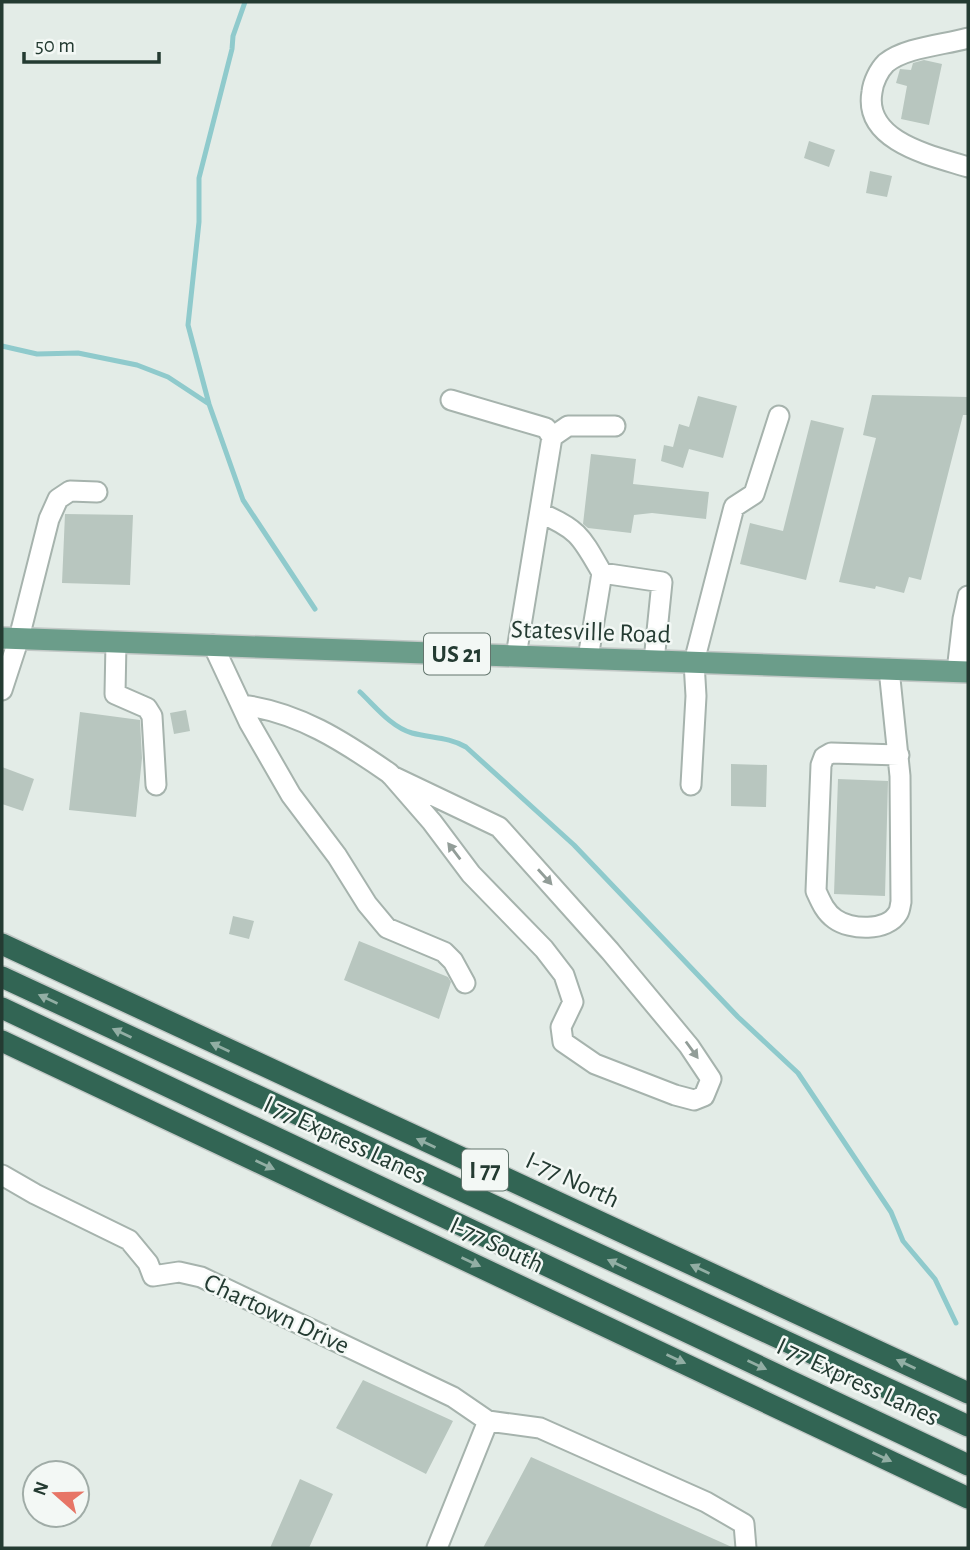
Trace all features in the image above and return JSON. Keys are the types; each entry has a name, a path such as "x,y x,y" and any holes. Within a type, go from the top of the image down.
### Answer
{"highway":[{"name":"I-77 North","path":"2,944 968,1393"},
{"name":"I 77 Express Lanes","path":"2,977 285,1111 968,1426"},
{"name":"I 77 Express Lanes","path":"2,1008 968,1465"},
{"name":"I-77 South","path":"2,1041 968,1498"},
{"path":"137,1104 363,1178"}],"main road":[{"name":"Statesville Road","path":"10,638 963,672"}],"street":[{"path":"968,38 916,50 887,63 873,85 871,95 878,122 895,139 929,155 968,167"},
{"path":"451,400 546,428 552,438 516,656"},
{"path":"691,785 696,696 694,662 734,506 754,494 779,416"},
{"path":"552,438 568,426 615,426"},
{"path":"2,690 10,638 58,499 70,491 97,492"},
{"path":"540,513 565,523 583,540 602,573 588,658"},
{"path":"602,573 662,582 654,661"},
{"path":"963,672 963,618 968,597"},
{"path":"116,642 115,694 148,708 152,716 156,785"},
{"path":"213,645 249,722 291,795 337,856 367,904 387,928 444,952 453,961 464,983"},
{"path":"889,669 899,755 901,902 898,913 879,926 856,926 836,920 824,909 816,891 821,765 824,757 831,753 899,755"},
{"path":"242,705 261,707 302,720 344,742 392,776 499,827 610,951 689,1045 711,1079 704,1096 694,1100 595,1064 564,1042 561,1027 573,1002 564,975 544,949 471,874 432,822 392,776"},
{"name":"Chartown Drive","path":"2,1175 129,1240 144,1256 153,1276 179,1272 201,1277 453,1397 488,1421"},
{"path":"437,1548 488,1421 540,1428 706,1502 744,1524 746,1548"}],"building":[{"path":"924,60 942,64 929,125 901,119 907,86 896,83 900,69 911,70 913,63"},
{"path":"809,141 835,150 829,167 804,158"},
{"path":"870,171 892,176 887,197 866,193"},
{"path":"872,395 968,397 968,415 963,415 921,580 909,577 904,593 876,586 875,589 839,582 876,438 863,435"},
{"path":"698,396 737,406 723,458 689,449 683,468 661,461 664,445 673,447 679,424 689,427"},
{"path":"811,420 844,428 806,580 740,564 750,523 783,531"},
{"path":"591,454 636,459 633,484 709,492 706,519 652,513 634,515 631,533 588,528 583,524"},
{"path":"65,514 133,515 130,585 62,583"},
{"path":"186,710 190,731 174,734 170,713"},
{"path":"80,712 140,720 142,758 136,817 69,810"},
{"path":"731,764 767,765 766,807 731,806"},
{"path":"2,767 34,779 23,811 2,804"},
{"path":"838,779 888,781 885,896 834,894"},
{"path":"233,916 254,921 249,939 229,934"},
{"path":"359,941 448,977 451,982 439,1019 344,980"},
{"path":"363,1380 453,1421 426,1474 336,1428"},
{"path":"531,1457 734,1548 483,1548"},
{"path":"300,1479 333,1494 309,1548 270,1548"}],"waterway":[{"path":"245,2 233,36 199,178 199,222 188,325 209,404 243,500 315,609"},
{"path":"2,346 37,354 78,353 137,365 168,377 209,404"},
{"path":"360,692 384,716 404,730 453,741 466,747 574,845 738,1017 798,1073 891,1212 903,1241 935,1279 956,1323"}]}
